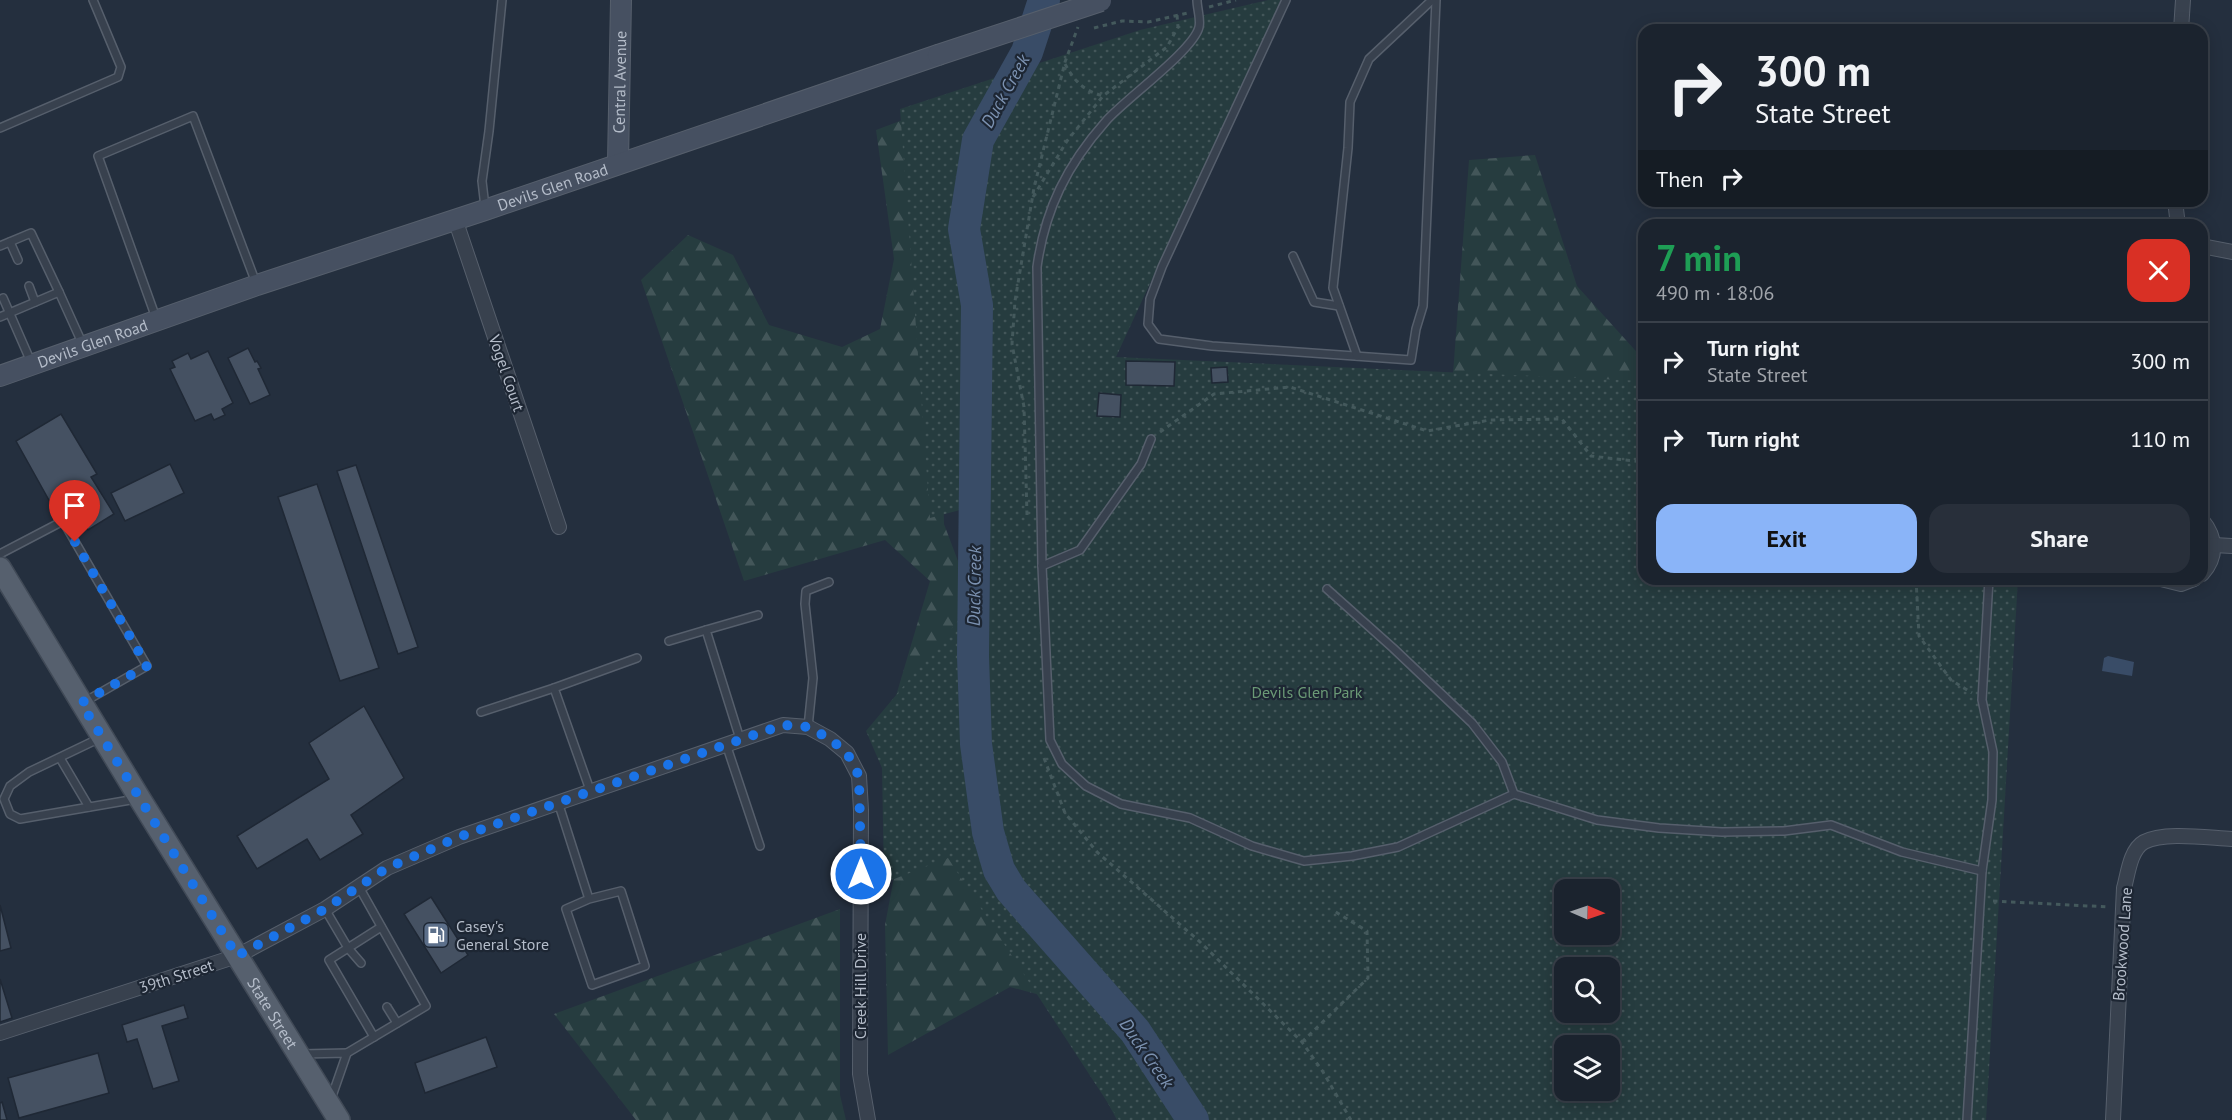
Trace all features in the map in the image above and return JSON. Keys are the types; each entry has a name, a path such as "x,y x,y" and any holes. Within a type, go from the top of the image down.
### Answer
{"main road":[{"name":"Central Avenue","path":"618,163 621,0"},
{"name":"Devils Glen Road","path":"0,376 257,285 1102,0"},
{"name":"State Street","path":"0,568 333,1114"}],"street":[{"path":"2181,24 2182,0"},
{"name":"Vogel Court","path":"455,219 559,526"},
{"path":"2208,247 2232,252"},
{"path":"2208,527 2214,545 2211,564 2208,567"},
{"path":"2214,545 2232,546"},
{"name":"39th Street","path":"0,1033 237,956 325,909 387,868 459,837 783,725 808,727 830,739 847,753 859,776 861,852"},
{"name":"Brookwood Lane","path":"2113,1120 2124,888 2132,857 2143,842 2162,838 2232,839"},
{"name":"Creek Hill Drive","path":"861,852 860,1074 868,1120"}],"lane":[{"path":"0,128 118,77 122,67 93,0"},
{"path":"485,210 482,181 502,0"},
{"path":"1197,0 1199,27 1188,45 1107,119 1073,163 1053,198 1041,237 1037,267 1042,566 1050,741 1062,764 1086,786 1121,804 1190,818 1252,846 1304,861 1352,856 1398,847 1514,794 1597,820 1659,828 1722,832 1784,831 1831,825 1902,852 1982,871"},
{"path":"1286,0 1162,267 1150,299 1148,324 1160,339 1212,346 1411,360 1416,329 1423,306 1434,0"},
{"path":"1357,356 1333,288 1348,148 1350,102 1369,58 1434,0"},
{"path":"156,320 98,156 193,116 257,285"},
{"path":"0,246 32,233 83,345"},
{"path":"10,242 18,260"},
{"path":"1293,256 1314,302 1340,306"},
{"path":"29,286 35,302"},
{"path":"0,317 59,292"},
{"path":"3,298 32,364"},
{"path":"1042,566 1080,550 1141,464 1151,439"},
{"path":"0,554 63,521 147,666 81,703"},
{"path":"808,727 813,678 805,604 806,591 829,582"},
{"path":"1967,1120 1982,871 1992,800 1993,752 1982,699 1989,585"},
{"path":"1327,589 1394,648 1472,723 1502,762 1514,794"},
{"path":"669,641 758,615"},
{"path":"706,630 740,739"},
{"path":"481,712 637,658"},
{"path":"554,688 590,790"},
{"path":"102,737 29,772 10,786 4,799 10,814 20,819 140,799"},
{"path":"726,744 760,846"},
{"path":"60,758 89,807"},
{"path":"558,802 589,899"},
{"path":"298,1054 347,1053 426,1006 358,887"},
{"path":"621,891 645,966 592,985 566,909 589,899 621,891"},
{"path":"325,909 348,948 361,963"},
{"path":"374,1037 329,960 381,927"},
{"path":"387,1007 397,1023"},
{"path":"333,1114 347,1053"}],"path":[{"path":"1094,28 1122,21 1148,22 1236,0"},
{"path":"1027,514 1024,407 1012,344 1015,301 1034,188 1065,62 1081,21"},
{"path":"1065,62 1077,84 1103,96"},
{"path":"1151,439 1214,394 1290,387 1427,431 1490,420 1562,419 1591,456 1638,461"},
{"path":"1916,585 1919,636 1951,680 1982,699"},
{"path":"1044,752 1045,764 1065,813 1096,852 1199,941 1302,1042 1323,1072 1351,1120"},
{"path":"1980,901 2123,908"},
{"path":"1302,1042 1368,978 1367,931 1334,911"}],"green space":[{"name":"Devils Glen Park","path":"1268,0 1281,0 1116,357 1638,381 1638,585 2018,585 1986,1120 1119,1120 948,858 884,883 882,768 866,731 973,603 960,510 930,518 900,109 1140,30"},
{"path":"937,107 944,524 961,569 963,647 1170,1120 1117,1120 1051,998 1010,987 888,1055 885,925 906,814 890,716 930,581 885,540 744,581 641,280 688,235 733,255 769,325 842,347 880,329 894,259 876,130"},
{"path":"1535,155 1577,286 1638,353 1638,579 1345,382 1452,387 1469,160"},
{"path":"1648,585 1653,585 1804,690"},
{"path":"840,909 840,1095 846,1120 636,1120 554,1014"}],"water":[{"path":"2108,656 2134,662 2132,676 2102,671 2104,658"}],"building":[{"path":"248,348 261,368 258,369 270,395 250,404 228,358"},
{"path":"208,351 233,403 222,409 225,415 214,420 211,414 195,421 170,369 175,367 172,361 188,353 191,359"},
{"path":"1126,361 1175,362 1174,386 1126,385"},
{"path":"1227,367 1228,382 1212,383 1211,368"},
{"path":"1099,393 1121,395 1120,417 1097,416"},
{"path":"61,414 97,474 91,477 114,514 88,530 65,493 50,502 16,441"},
{"path":"170,464 184,493 125,521 111,493"},
{"path":"356,465 418,647 398,654 337,471"},
{"path":"317,484 379,668 340,681 278,497"},
{"path":"364,706 404,778 351,815 363,834 320,860 307,839 257,869 237,836 329,779 309,743"},
{"name":"Casey's General Store","path":"431,897 468,955 441,973 404,914"},
{"path":"0,905 11,948 0,951"},
{"path":"0,979 12,1018 0,1022"},
{"path":"184,1005 188,1018 162,1026 179,1081 153,1089 137,1039 127,1042 122,1025"},
{"path":"486,1037 497,1067 425,1093 415,1063"},
{"path":"98,1053 109,1093 19,1118 8,1078"},
{"path":"2,1102 7,1120 0,1120 0,1103"}],"waterway":[{"name":"Duck Creek","path":"1044,0 1027,52 978,140 964,229 977,305 973,656 976,744 988,832 999,870 1011,890 1135,1031 1193,1120"}],"place":[{"name":"Casey's General Store","path":"436,935"}],"route":[{"path":"75,542 147,666 81,703 237,956 325,909 387,868 459,837 783,725 808,727 830,739 847,753 859,776 861,874"}]}
